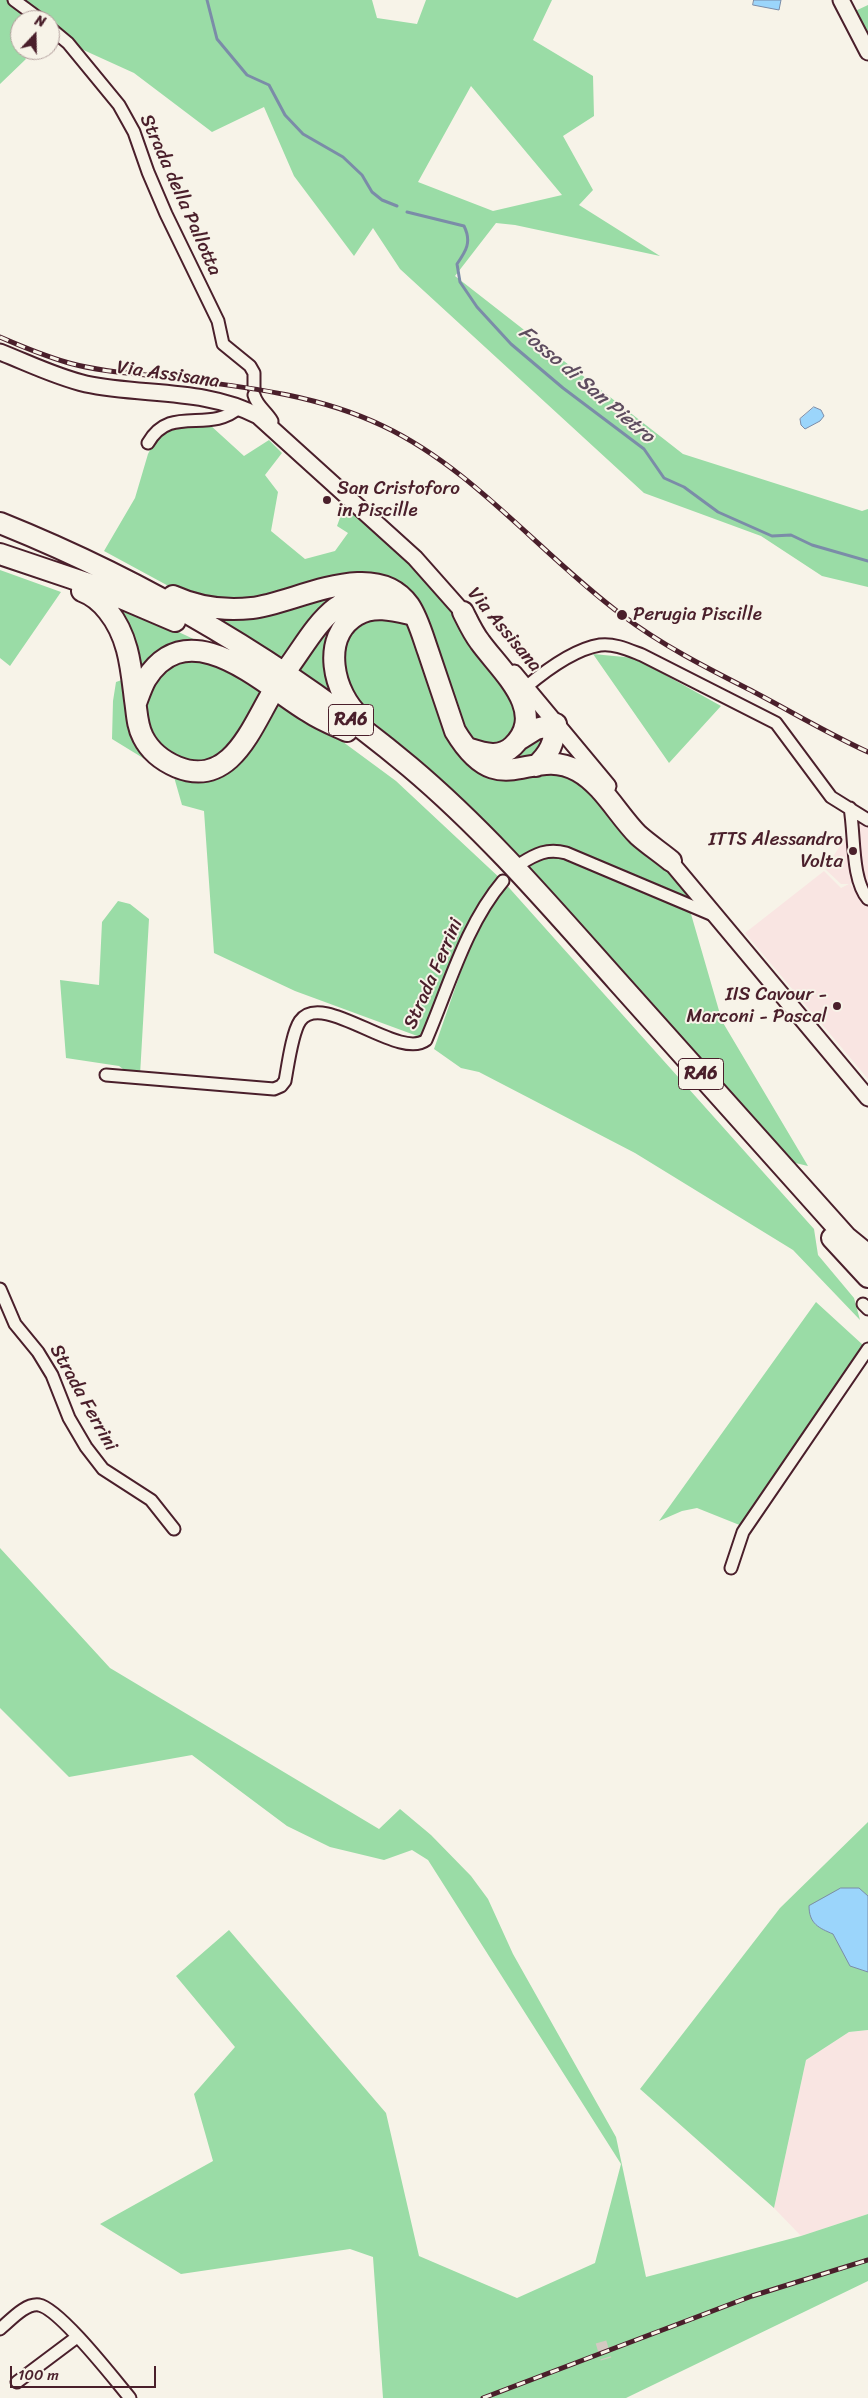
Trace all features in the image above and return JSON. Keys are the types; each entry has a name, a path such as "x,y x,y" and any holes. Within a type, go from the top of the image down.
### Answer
{"highway":[{"name":"RA6","path":"0,523 129,582 181,610 305,687 390,751 471,822 506,857 633,1007 761,1150 868,1277"},
{"path":"27,534 73,549 186,602 212,608 253,608 320,588 349,584 368,584 394,591 404,598 411,608 413,619 455,731 464,746 475,758 490,767 505,770 555,764 577,770 589,779 638,835 670,861"},
{"name":"RA6","path":"0,554 86,583 173,620 224,648 279,683 347,731 443,810 633,1007"},
{"path":"0,561 89,593 101,602 121,630 127,647 137,719 143,737 166,762 187,771 208,770 227,763 240,749 271,695"},
{"path":"290,665 321,620 340,604 353,599 383,599 397,604 413,619"},
{"path":"413,619 382,609 358,614 350,620 342,633 334,655 334,669 352,711 449,793 471,822"},
{"path":"463,612 478,640 513,684 522,699 526,711 525,725 520,739"},
{"path":"136,703 146,679 156,667 170,656 188,651 206,651 224,657 309,713 347,731"},
{"path":"464,746 481,753 502,754 536,729 556,724 554,742 549,754 536,766"},
{"name":"RA6","path":"761,1150 846,1237 868,1255"}],"main road":[{"path":"841,0 868,52"},
{"name":"Via Assisana","path":"0,352 46,371 87,384 219,400 240,406 258,416 271,427 415,558 526,687 864,1093"}],"street":[{"path":"14,0 28,10"},
{"name":"Strada della Pallotta","path":"60,36 102,81 119,105 134,132 148,172 218,321 223,344 250,366 254,374 256,404 267,413 272,421 271,427"},
{"path":"148,443 162,426 179,422 220,419 232,414 240,406"},
{"path":"526,687 547,669 567,658 600,645 623,648 660,664 776,724 831,796 868,820"},
{"path":"850,808 854,830 856,873 868,899"},
{"path":"520,864 538,852 554,850 566,853 633,882 694,905 719,918"},
{"name":"Strada Ferrini","path":"106,1075 274,1089 285,1081 300,1021 308,1014 314,1012 329,1015 406,1044 422,1044 426,1040 469,934 487,900 503,881"},
{"name":"Strada Ferrini","path":"0,1289 16,1324 38,1352 52,1375 69,1418 86,1446 103,1469 151,1500 174,1529"},
{"path":"731,1568 743,1532 868,1349"},
{"path":"0,2329 29,2306 48,2309 77,2337 127,2397"},
{"path":"17,2382 77,2337"}],"shaded area":[{"name":"IIS Cavour - Marconi - Pascal","path":"862,822 868,825 868,890 863,882 850,884 868,906 868,1079 745,933 824,871 841,888 849,884 841,884 825,869 849,832"},
{"path":"868,2030 868,2214 801,2236 774,2208 806,2060 849,2032"}],"green space":[{"path":"0,0 372,0 377,18 417,24 426,0 552,0 533,40 593,76 594,116 563,136 593,190 579,205 660,256 515,225 496,223 455,276 683,454 862,511 868,509 868,587 822,576 761,536 644,493 400,269 373,228 354,256 294,176 264,107 212,132 134,73 68,43 60,36 60,10 10,10 10,60 25,60 0,84","holes":["471,86 562,195 493,211 418,182"]},
{"path":"868,5 868,37 853,12"},
{"path":"210,425 244,456 269,440 282,453 265,475 278,492 271,531 305,559 335,551 348,533 337,526 345,504 422,574 458,617 511,689 520,725 500,747 472,743 460,730 422,608 291,590 219,603 174,589 104,551 135,498 148,454 159,433 176,426"},
{"path":"0,570 61,592 10,666 0,658"},
{"path":"349,587 285,665 202,611"},
{"path":"102,596 202,643 185,655 211,656 297,708 396,781 503,881 814,1229 818,1255 854,1298 860,1320 793,1250 635,1153 479,1072 461,1068 434,1049 469,948 458,946 420,1037 295,991 214,953 204,811 182,805 174,777 112,739 113,701 116,682 136,675"},
{"path":"379,612 409,624 470,760 566,769 667,863 693,896 691,914 722,1021 808,1166 787,1161 463,799 355,706 339,647 347,628"},
{"path":"339,614 344,623 337,700 295,672"},
{"path":"593,654 635,658 721,706 669,763"},
{"path":"548,734 533,762 500,759"},
{"path":"118,901 130,904 149,919 140,1075 127,1072 119,1066 66,1058 60,980 99,985 102,922"},
{"path":"816,1302 863,1345 742,1526 697,1508 682,1511 659,1521"},
{"path":"0,1548 110,1668 379,1829 400,1809 431,1835 471,1876 488,1899 513,1954 616,2137 646,2277 801,2236 868,2214 868,2281 626,2398 383,2398 373,2257 350,2249 181,2274 100,2224 213,2161 194,2094 235,2047 176,1976 229,1930 386,2113 419,2256 517,2298 595,2263 621,2164 428,1860 412,1850 384,1860 330,1847 287,1826 192,1755 69,1777 0,1708"},
{"path":"868,1822 868,2030 849,2032 806,2060 774,2208 640,2089 780,1908"}],"water":[{"path":"754,0 781,0 779,10 753,5"},
{"path":"814,407 821,410 824,416 820,421 805,429 801,425 800,419"},
{"path":"841,1888 859,1888 868,1896 868,1972 850,1966 833,1934 819,1927 813,1921 809,1912 809,1906"}],"waterway":[{"name":"Fosso di San Pietro","path":"207,0 217,39 247,75 269,85 285,115 303,134 343,157 362,175 372,192 382,200 397,206"},
{"name":"Fosso di San Pietro","path":"407,212 464,226 468,242 457,264 460,282 477,307 511,344 563,388 644,449 664,478 684,487 718,512 772,536 791,535 812,545 868,561"}],"tunnel":[{"path":"601,2342 606,2359"}],"railway":[{"path":"0,337 80,366 272,392 329,405 383,426 416,444 447,465 506,514 592,591 638,626 703,666 868,752"},
{"path":"483,2398 752,2296 868,2260"}],"place":[{"name":"San Cristoforo in Piscille","path":"327,500"},
{"name":"Perugia Piscille","path":"622,615"},
{"name":"ITTS Alessandro Volta","path":"853,851"},
{"name":"IIS Cavour - Marconi - Pascal","path":"837,1006"}]}
